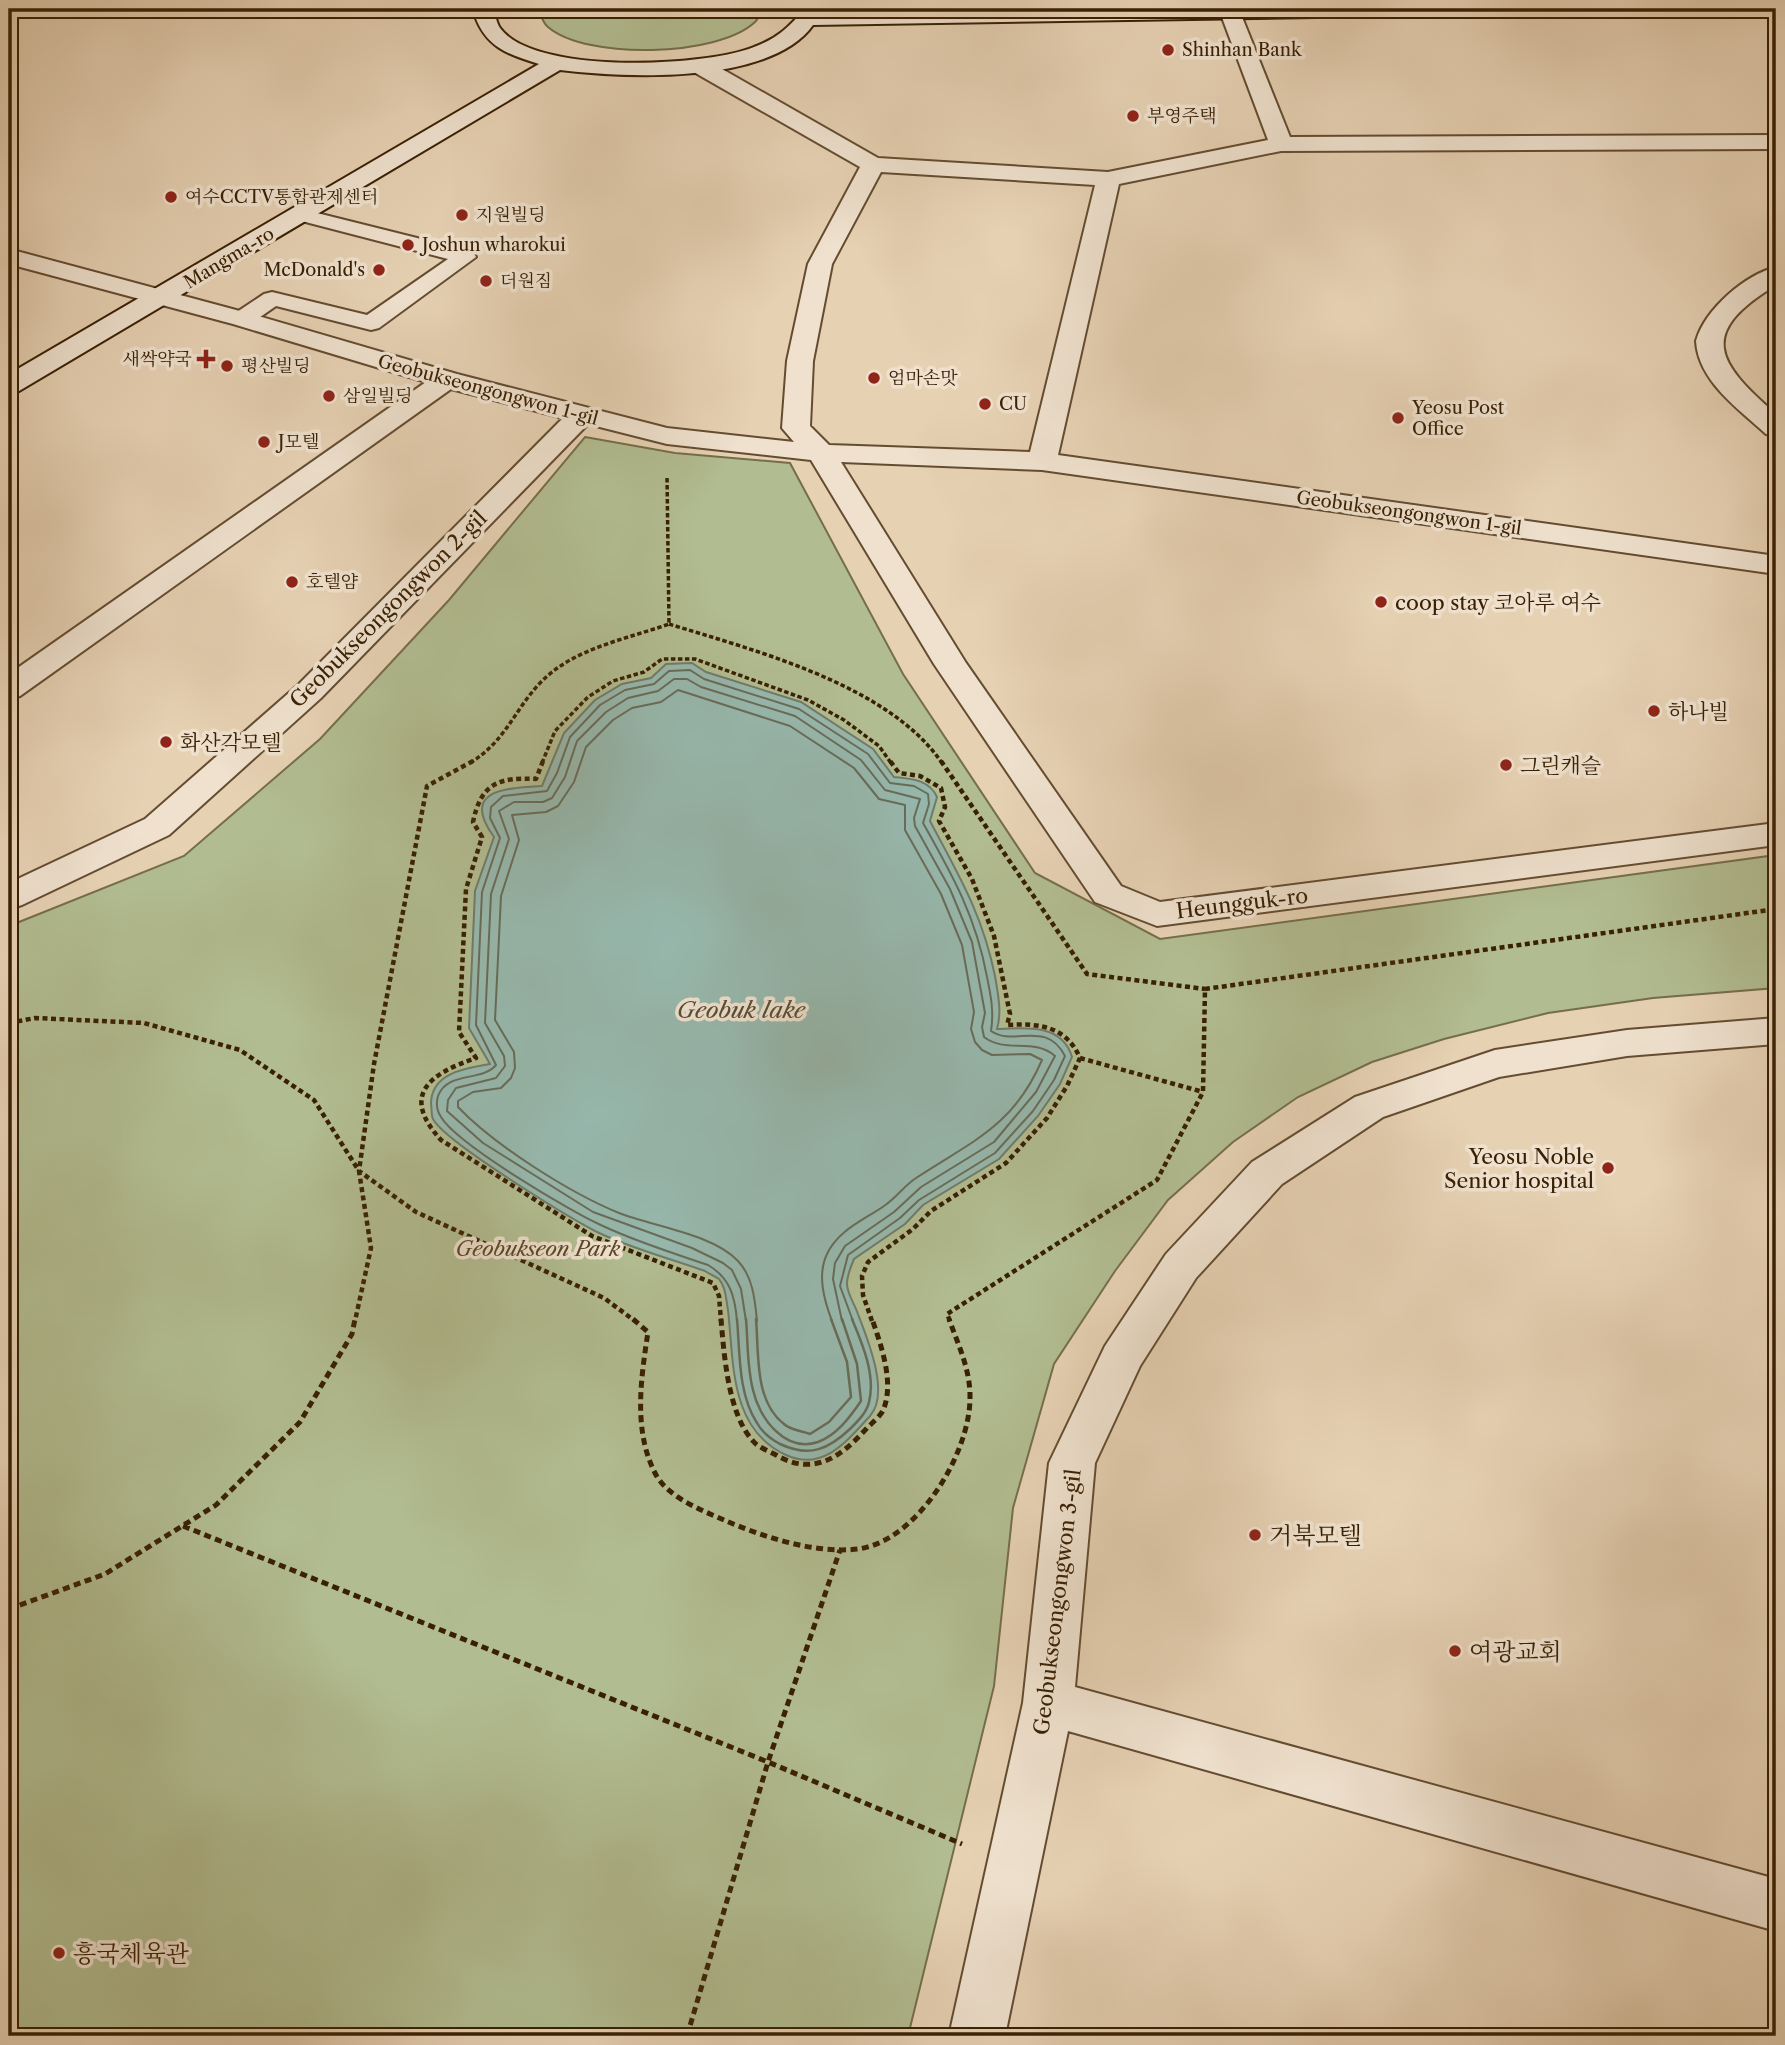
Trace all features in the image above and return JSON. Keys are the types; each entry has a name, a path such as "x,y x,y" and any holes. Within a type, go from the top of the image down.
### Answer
{"street":[{"path":"486,9 484,13 491,32 515,50 556,63 621,71 700,66 739,58 773,47 797,34 812,14 1440,9"},
{"path":"1230,12 1281,144"},
{"name":"Mangma-ro","path":"9,386 556,63"},
{"path":"700,66 873,165 1108,179 1281,144 1776,142"},
{"path":"821,453 796,428 800,361 820,264 873,165"},
{"path":"1042,461 1108,179"},
{"name":"Geobukseongongwon 1-gil","path":"9,256 242,319 447,380 667,436 821,453 1042,461 1776,565"},
{"path":"1776,275 1755,286 1740,299 1717,325 1709,340 1710,355 1717,370 1776,428"},
{"path":"9,689 447,380"},
{"name":"Geobukseongongwon 2-gil","path":"9,897 157,827 310,691 580,416"},
{"name":"Heungguk-ro","path":"821,453 950,664 1108,894 1157,914 1776,834"},
{"name":"Geobukseongongwon 3-gil","path":"977,2036 1048,1703 1072,1463 1121,1358 1181,1266 1267,1173 1369,1107 1495,1064 1627,1043 1776,1031"},
{"path":"1048,1703 1776,1905"}],"lane":[{"path":"242,319 272,299 371,323 465,257 301,215"}],"path":[{"path":"667,436 669,624"},
{"path":"9,1609 106,1574 216,1505 300,1422 352,1334 371,1248 359,1171 374,1064 426,786 498,743 522,706 551,674 584,655 669,624 755,651 863,694 928,742 1087,974 1205,989 1776,909"},
{"path":"662,659 695,659 808,699 844,720 879,746 899,773 920,776 941,788 945,807 939,821 972,879 994,936 1010,1014 1007,1025 1023,1023 1053,1028 1076,1044 1080,1058 1067,1086 1046,1118 1006,1163 930,1211 913,1229 868,1262 862,1276 863,1295 882,1348 887,1392 884,1410 852,1445 823,1463 813,1465 801,1466 769,1453 754,1443 746,1430 726,1378 719,1296 713,1283 592,1236 441,1140 421,1116 420,1100 425,1085 454,1064 476,1058 459,1032 466,889 482,837 473,822 475,804 492,784 515,779 536,779 555,731 588,697 612,681 644,672 662,659"},
{"path":"9,1023 35,1018 144,1023 240,1050 314,1100 359,1171 416,1212 604,1298 648,1332 640,1399 644,1437 655,1476 681,1498 740,1528 840,1550 873,1546 904,1529 935,1493 960,1445 970,1405 964,1362 947,1314 1157,1180 1203,1093 1205,989"},
{"path":"1080,1058 1203,1093"},
{"path":"183,1525 768,1762 1014,1866"},
{"path":"687,2036 768,1762 840,1550"}],"green space":[{"path":"542,9 763,9 755,22 737,34 683,48 652,50 591,45 566,38 547,26 540,14"},
{"name":"Geobukseon Park","path":"585,437 675,453 790,463 903,674 1035,873 1160,939 1776,855 1776,988 1653,998 1548,1013 1444,1039 1372,1062 1298,1097 1233,1142 1168,1200 1115,1271 1054,1364 1013,1508 994,1686 908,2036 9,2036 9,926 184,856 320,739 449,600"}],"water":[{"name":"Geobuk lake","path":"692,663 706,672 801,702 873,749 894,777 919,781 934,791 937,797 930,821 968,896 990,954 999,1003 997,1029 1030,1028 1051,1033 1067,1046 1072,1057 1060,1084 1038,1116 999,1159 923,1205 905,1224 854,1259 848,1274 847,1287 875,1364 878,1393 876,1406 843,1444 823,1457 812,1460 786,1455 767,1443 754,1429 744,1411 734,1372 725,1294 719,1279 705,1271 621,1243 580,1223 482,1161 442,1130 432,1116 433,1093 444,1078 461,1070 490,1064 469,1028 475,891 494,837 482,809 485,800 503,790 542,786 564,733 595,700 622,684 651,678 666,664"}],"place":[{"name":"Shinhan Bank","path":"1168,50"},
{"name":"부영주택","path":"1133,116"},
{"name":"여수CCTV통합관제센터","path":"171,197"},
{"name":"지원빌딩","path":"462,215"},
{"name":"Joshun wharokui","path":"408,245"},
{"name":"McDonald's","path":"379,270"},
{"name":"더원짐","path":"486,281"},
{"name":"새싹약국","path":"206,359"},
{"name":"평산빌딩","path":"227,366"},
{"name":"엄마손맛","path":"874,378"},
{"name":"삼일빌딩","path":"329,396"},
{"name":"CU","path":"985,404"},
{"name":"Yeosu Post Office","path":"1398,418"},
{"name":"J모텔","path":"264,442"},
{"name":"호텔얌","path":"292,582"},
{"name":"coop stay 코아루 여수","path":"1381,602"},
{"name":"하나빌","path":"1654,711"},
{"name":"화산각모텔","path":"166,742"},
{"name":"그린캐슬","path":"1506,765"},
{"name":"Yeosu Noble Senior hospital","path":"1608,1168"},
{"name":"거북모텔","path":"1255,1535"},
{"name":"여광교회","path":"1455,1651"},
{"name":"흥국체육관","path":"59,1953"}]}
